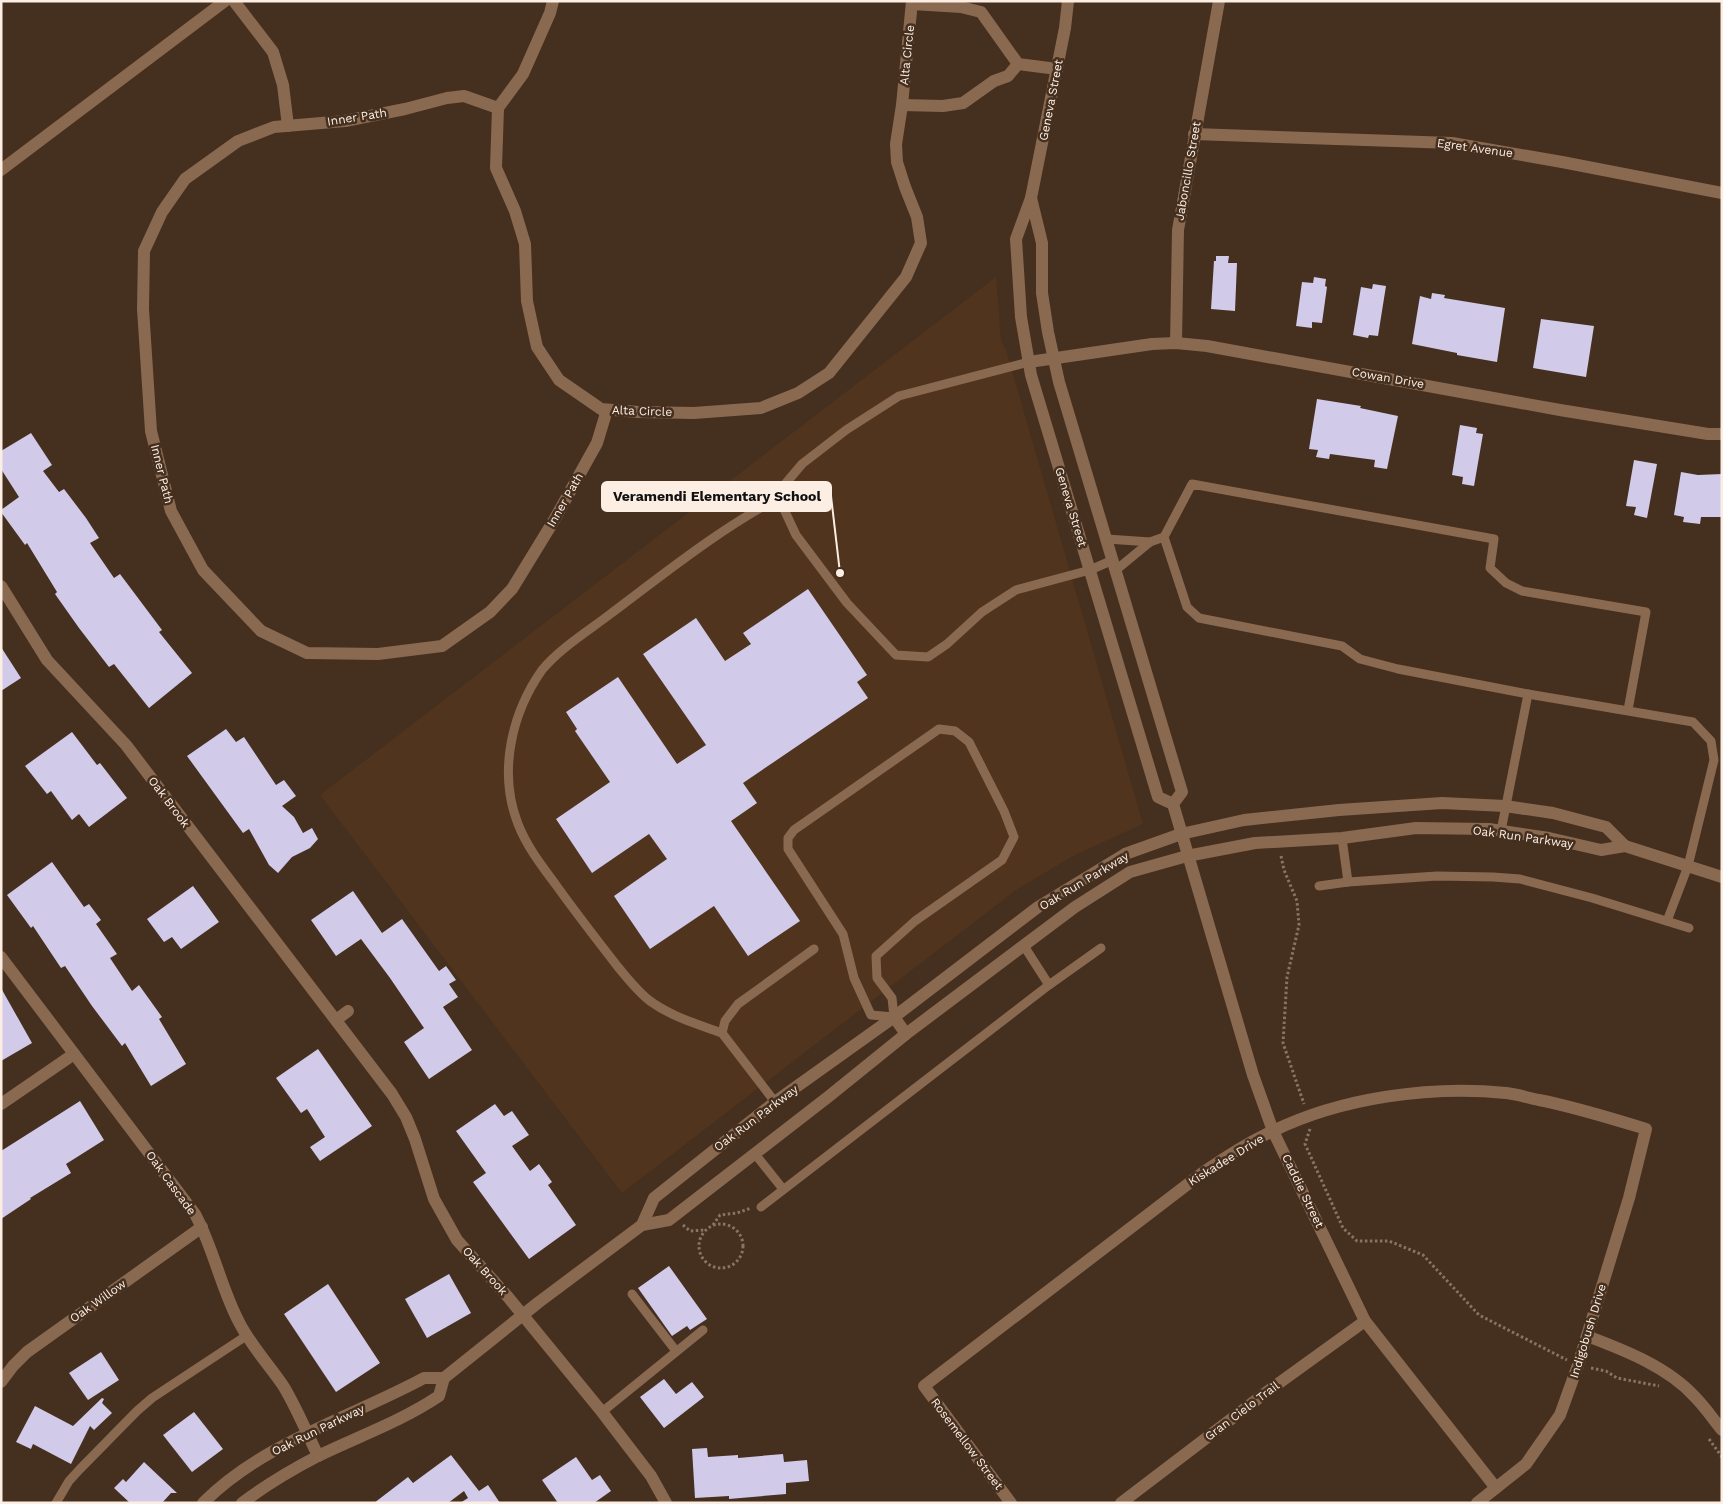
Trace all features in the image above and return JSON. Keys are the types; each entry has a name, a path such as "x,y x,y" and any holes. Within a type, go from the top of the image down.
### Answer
{"street":[{"path":"1,170 225,1"},
{"path":"234,1 273,52 283,85 288,126"},
{"path":"498,108 523,74 550,13 553,1"},
{"name":"Geneva Street","path":"1031,198 1042,243 1042,293 1054,358 1182,792 1173,804 1158,797 1028,362 1021,317 1016,239 1031,198 1065,28 1068,1"},
{"name":"Jaboncillo Street","path":"1176,342 1178,230 1219,1"},
{"name":"Alta Circle","path":"498,108 496,168 516,211 525,244 527,301 537,347 559,380 601,409 607,410 694,413 761,408 798,393 828,373 906,277 921,243 917,217 897,162 896,144 902,105 912,3 961,6 981,12 1018,64"},
{"path":"902,105 943,106 963,103 994,81 1008,76 1018,64 1057,69"},
{"name":"Inner Path","path":"498,108 464,96 447,98 346,121 274,128 238,141 185,179 162,212 144,251 143,309 151,431 171,511 203,570 261,631 307,653 378,654 442,646 490,612 512,589 553,522 597,443 607,410"},
{"name":"Egret Avenue","path":"1194,134 1452,143 1722,193"},
{"name":"Cowan Drive","path":"1028,362 1176,342 1362,373 1560,410 1708,434 1722,434"},
{"name":"Oak Brook","path":"1,586 47,660 126,745 392,1094 406,1117 415,1139 434,1199 457,1240 508,1297 602,1412 651,1476 666,1503"},
{"name":"Oak Run Parkway","path":"642,1225 654,1198 775,1102 894,1018 1038,907 1125,854 1181,834 1244,820 1339,810 1442,803 1505,806 1552,813 1606,827 1625,846"},
{"path":"1173,804 1187,856"},
{"name":"Oak Run Parkway","path":"242,1503 282,1476 318,1456 387,1426 426,1405 438,1396 444,1378 522,1315 642,1225 669,1220 906,1034 1075,907 1130,872 1187,856 1255,843 1342,838 1416,828 1489,829 1549,838 1601,850 1625,846 1722,877"},
{"name":"Caddie Street","path":"1187,856 1253,1074 1273,1131 1365,1321 1496,1488"},
{"name":"Oak Cascade","path":"1,957 183,1197 202,1227 232,1308 246,1336 285,1389 318,1456"},
{"path":"336,1020 348,1011"},
{"path":"894,1018 906,1034"},
{"path":"1,1104 74,1054"},
{"name":"Kiskadee Drive","path":"924,1386 1201,1174 1236,1151 1273,1131 1310,1116 1348,1104 1408,1094 1457,1091 1506,1093 1576,1108 1646,1129"},
{"name":"Indigobush Drive","path":"1478,1503 1526,1464 1560,1414 1587,1336 1631,1190 1646,1129"},
{"name":"Oak Willow","path":"1,1382 27,1352 202,1227"},
{"name":"Gran Cielo Trail","path":"1121,1503 1268,1391 1365,1321"},
{"path":"1587,1336 1622,1349 1663,1370 1694,1395 1722,1430"},
{"name":"Oak Run Parkway","path":"203,1503 231,1477 278,1449 424,1378 444,1378"},
{"name":"Rosemellow Street","path":"924,1386 1011,1503"}],"lane":[{"path":"1028,362 899,396 846,430 802,464 786,483 782,505 796,535 847,603 896,655 928,657 947,644 982,612 1016,590 1114,565 1150,542 1164,537 1192,484 1494,540 1490,568 1506,583 1522,591 1646,612 1628,710"},
{"path":"775,1102 722,1034 676,1016 650,1000 633,985 618,967 532,852 518,824 510,794 508,762 514,724 528,693 543,669 568,646 658,578 753,512 784,495"},
{"path":"1164,537 1187,607 1200,618 1342,646 1360,658 1398,669 1528,694 1692,722 1711,741 1714,760 1688,866 1667,921"},
{"path":"1107,539 1150,542"},
{"path":"1501,831 1528,694"},
{"path":"939,729 955,731 969,742 1004,811 1014,837 1002,860 915,921 876,956 877,978 892,998 894,1018 871,1015 854,978 843,934 788,849 788,838 794,830 939,729"},
{"path":"1342,838 1348,882"},
{"path":"1319,886 1348,882 1437,876 1520,879 1583,895 1689,928"},
{"path":"1024,946 1050,985"},
{"path":"761,1207 1101,948"},
{"path":"722,1034 725,1021 738,1004 814,949"},
{"path":"755,1154 783,1189"},
{"path":"632,1294 676,1351"},
{"path":"602,1412 703,1330"},
{"path":"56,1503 69,1481 137,1411 152,1398 246,1336"}],"path":[{"path":"1281,856 1284,870 1297,901 1298,925 1287,977 1283,1042 1302,1101 1310,1116 1310,1132 1305,1144 1343,1228 1357,1240 1389,1241 1423,1255 1479,1315 1578,1365 1606,1371 1617,1378 1664,1387"},
{"path":"712,1225 720,1224 735,1228 743,1241 741,1256 730,1267 714,1267 702,1259 698,1244 700,1236 720,1216 749,1208 761,1207"},
{"path":"682,1224 690,1231 705,1230"},
{"path":"1704,1431 1722,1457"}],"shaded area":[{"path":"996,277 1001,340 1006,350 1143,824 1075,855 1016,890 622,1193 320,795"}],"building":[{"path":"1216,256 1229,256 1228,263 1237,263 1235,311 1211,309 1214,261 1216,261"},
{"path":"1314,277 1326,279 1325,286 1327,287 1322,323 1312,322 1312,328 1296,326 1302,282 1313,283"},
{"path":"1373,284 1386,286 1378,336 1369,335 1368,338 1353,335 1361,287 1372,289"},
{"path":"1432,293 1445,295 1444,298 1505,308 1497,362 1412,344 1420,296 1431,299"},
{"path":"1541,319 1594,326 1586,377 1533,368"},
{"path":"1317,399 1361,406 1360,408 1398,416 1387,469 1374,467 1375,460 1330,454 1329,459 1316,457 1318,450 1309,449"},
{"path":"1460,425 1477,428 1476,433 1483,434 1474,486 1462,484 1463,477 1452,475"},
{"path":"31,433 52,465 43,471 59,492 64,489 99,538 90,543 114,578 120,574 162,630 159,632 192,673 149,708 114,664 109,667 79,628 55,594 57,592 27,543 25,545 1,512 1,510 19,497 1,469 1,451"},
{"path":"1634,460 1657,464 1647,518 1634,515 1636,507 1626,506"},
{"path":"1681,472 1698,475 1722,474 1722,517 1701,517 1700,524 1683,522 1684,517 1674,515"},
{"path":"808,589 867,675 857,682 868,698 743,783 757,803 731,821 800,921 748,956 714,906 650,949 614,896 667,859 649,834 592,873 556,819 610,782 575,731 577,729 566,712 618,677 677,764 706,745 643,654 696,618 725,661 751,644 743,633"},
{"path":"1,647 21,678 1,691"},
{"path":"226,729 236,742 244,737 276,785 284,780 296,796 282,806 294,817 303,833 312,828 318,839 310,848 292,857 278,873 269,865 249,829 243,833 187,756"},
{"path":"72,732 97,765 100,763 127,798 89,827 79,814 72,820 51,791 47,794 25,766"},
{"path":"52,862 84,907 89,904 101,920 96,924 117,954 110,958 132,991 139,985 162,1017 159,1019 186,1064 151,1086 125,1043 122,1046 65,966 61,968 33,926 31,928 7,895"},
{"path":"193,886 219,922 181,949 172,937 164,942 147,919"},
{"path":"353,891 382,933 402,919 439,971 446,966 456,980 449,984 458,997 443,1007 472,1050 429,1079 404,1042 424,1028 390,978 361,939 336,956 311,920"},
{"path":"1,988 32,1043 1,1061"},
{"path":"318,1049 372,1126 320,1161 310,1147 325,1137 307,1109 301,1113 276,1078"},
{"path":"80,1101 104,1140 66,1164 71,1173 30,1198 1,1219 1,1151"},
{"path":"495,1104 504,1116 512,1111 529,1135 512,1146 530,1171 539,1164 552,1182 548,1185 576,1225 529,1259 473,1182 486,1173 456,1131"},
{"path":"669,1266 707,1319 690,1330 687,1326 672,1336 638,1288"},
{"path":"449,1274 471,1313 427,1338 405,1299"},
{"path":"328,1284 380,1363 336,1392 284,1314"},
{"path":"101,1352 119,1380 88,1400 69,1373"},
{"path":"664,1379 676,1394 692,1382 704,1397 664,1428 640,1397"},
{"path":"102,1398 104,1399 102,1403 112,1413 94,1430 90,1426 71,1464 33,1444 31,1449 16,1442 35,1406 73,1426"},
{"path":"194,1412 223,1449 192,1472 163,1435"},
{"path":"707,1448 708,1457 738,1455 738,1458 783,1454 784,1462 807,1460 809,1481 786,1483 786,1494 729,1499 729,1496 695,1498 692,1449"},
{"path":"451,1455 479,1491 488,1485 500,1503 460,1503 468,1498 464,1491 448,1503 374,1503 408,1477 413,1483"},
{"path":"576,1457 592,1480 600,1475 611,1491 594,1503 558,1503 542,1480"},
{"path":"144,1462 177,1493 171,1493 162,1503 130,1503 114,1488 123,1479 126,1482"}],"place":[{"name":"Veramendi Elementary School","path":"840,573"}]}
